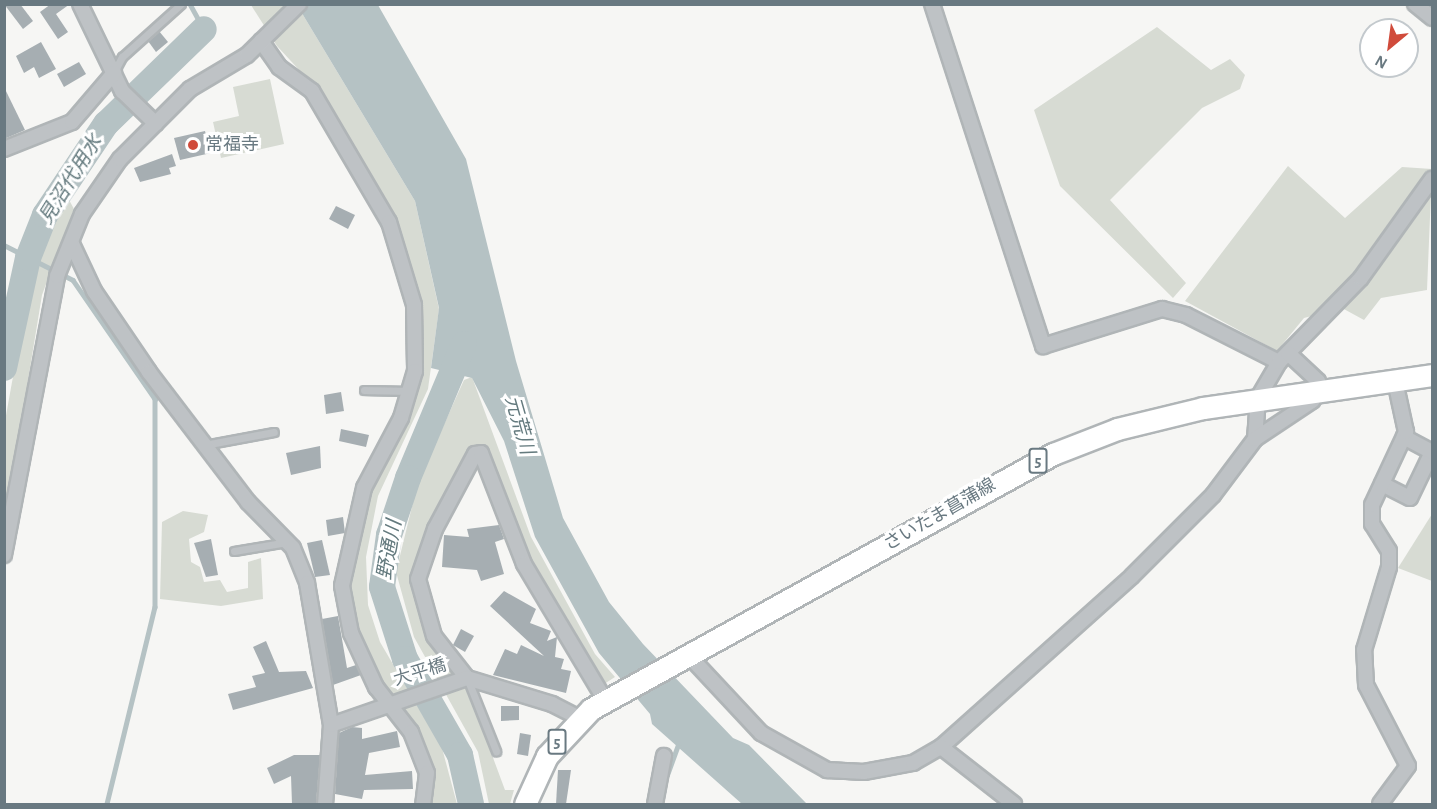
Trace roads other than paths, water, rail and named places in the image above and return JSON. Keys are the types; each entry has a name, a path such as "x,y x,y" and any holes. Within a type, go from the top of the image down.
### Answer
{"main road":[{"name":"さいたま菖蒲線","path":"525,804 547,756 579,718 608,699 688,659 1053,454 1160,417 1258,398 1432,375"}],"street":[{"path":"80,4 122,91 156,124"},
{"path":"4,555 44,331 57,276 98,188 189,89 265,38 299,4"},
{"path":"688,659 761,733 827,770 893,768 941,747 1132,576 1213,495 1255,440 1320,390 1318,381 1283,358 1186,315 1162,309 1043,346 932,4"},
{"path":"1415,4 1432,18"},
{"path":"265,38 279,67 312,91 389,222 414,305 415,371 401,418 363,488 342,586 351,633 387,702 411,732 427,773 423,804"},
{"path":"4,149 72,122 114,73"},
{"path":"1255,440 1258,398 1283,358 1360,278 1432,179"},
{"path":"72,244 94,291 204,445 248,502 289,541 307,583 331,725 325,804"},
{"path":"1380,804 1408,766 1366,686 1364,650 1389,567 1389,551 1372,524 1372,505 1404,437 1407,418 1395,381"},
{"path":"1382,484 1410,498 1428,461 1432,452 1404,437"},
{"path":"579,718 552,704 465,678 434,636 418,579 435,529 475,454 481,453 524,564 608,699"},
{"name":"大平橋","path":"331,725 387,702 465,678"},
{"path":"941,747 1014,804"},
{"path":"655,804 664,756"}],"lane":[{"path":"114,73 122,57 181,4"},
{"path":"364,390 409,391"},
{"path":"204,445 274,432"},
{"path":"234,551 289,541"},
{"path":"465,678 496,751"}],"water":[{"name":"元荒川","path":"297,5 378,5 466,159 516,361 563,518 609,602 643,644 733,738 749,745 807,804 742,804 652,724 650,714 599,653 535,537 504,441 472,378 431,368 439,308 415,201"}],"waterway":[{"path":"190,4 204,29"},
{"name":"見沼代用水","path":"4,368 28,258 45,215 106,124 204,29"},
{"path":"4,245 73,280 155,399 155,607 107,804"},
{"name":"野通川","path":"464,344 408,478 389,535 382,587 405,659 460,755 471,804"},
{"path":"667,775 678,744"}],"place":[{"name":"常福寺","path":"193,145"}]}
